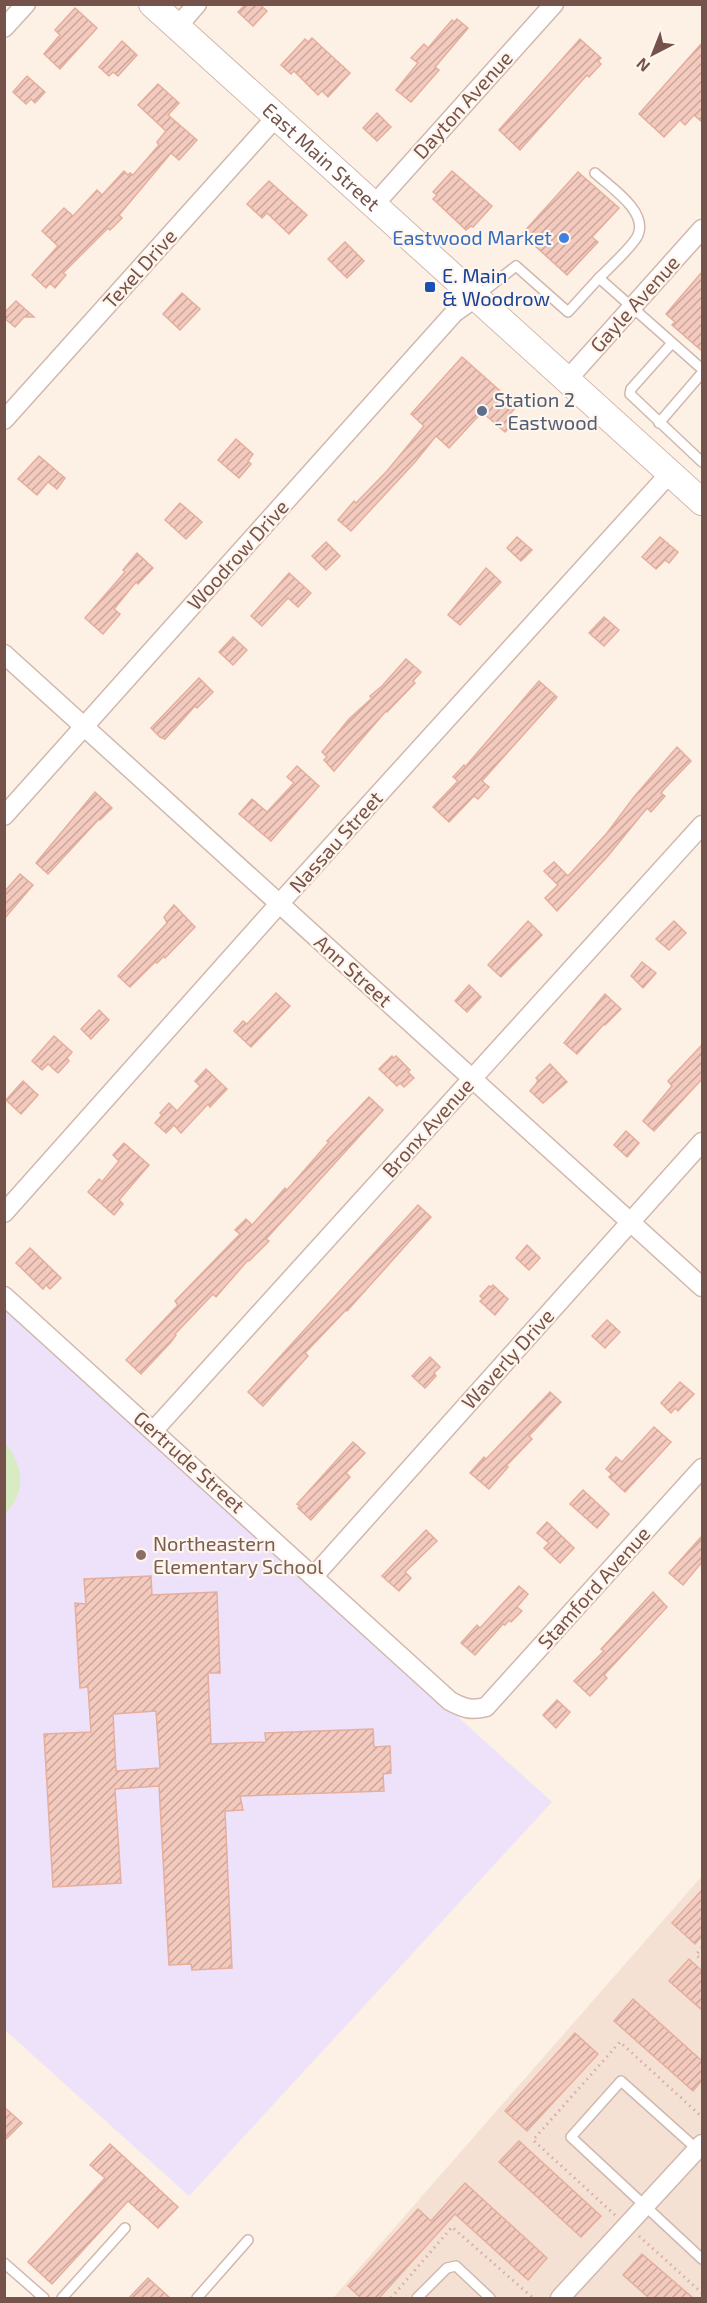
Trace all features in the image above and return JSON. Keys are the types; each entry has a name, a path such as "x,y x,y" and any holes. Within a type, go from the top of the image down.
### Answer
{"street":[{"name":"East Main Street","path":"152,4 702,502"},
{"path":"177,27 197,4"},
{"name":"Dayton Avenue","path":"373,206 554,4"},
{"path":"4,28 18,9"},
{"name":"Texel Drive","path":"4,420 276,117"},
{"name":"Gayle Avenue","path":"567,380 702,229"},
{"name":"Woodrow Drive","path":"4,816 454,313 475,298"},
{"name":"Nassau Street","path":"4,1214 279,904 670,473"},
{"name":"Ann Street","path":"4,654 702,1287"},
{"name":"Bronx Avenue","path":"154,1430 702,825"},
{"name":"Waverly Drive","path":"314,1576 702,1142"},
{"name":"Gertrude Street","path":"4,1296 450,1701 474,1710 486,1707"},
{"name":"Stamford Avenue","path":"486,1707 702,1468"},
{"path":"560,2298 701,2149"}],"lane":[{"path":"475,298 516,266 568,312 638,236 639,223 636,209 595,173"},
{"path":"599,278 702,371 659,423"},
{"path":"672,343 631,389 630,394 659,423 700,456"},
{"path":"701,2149 621,2081 571,2136 702,2259"},
{"path":"62,2298 125,2228"},
{"path":"197,2298 248,2240"},
{"path":"4,2263 44,2298"},
{"path":"417,2298 447,2268 456,2266 490,2298"}],"path":[{"path":"702,1947 696,1955 702,1960"},
{"path":"702,2116 620,2042 532,2140 702,2293"}],"shaded area":[{"name":"Northeastern Elementary School","path":"5,1307 552,1802 189,2196 5,2030"},
{"path":"702,1876 702,2298 333,2298"}],"green space":[{"path":"4,1442 19,1468 20,1478 17,1496 5,1513"}],"building":[{"path":"246,4 259,4 267,11 253,26 238,12"},
{"path":"75,8 97,28 60,69 44,54 60,35 55,30"},
{"path":"457,19 468,28 435,67 439,70 411,102 396,90 418,63 411,58 424,44 428,48 452,20 454,22"},
{"path":"312,38 350,73 328,97 322,91 318,95 294,71 291,74 281,65 305,39 308,42"},
{"path":"580,39 601,58 598,61 601,64 589,77 587,75 520,150 499,130"},
{"path":"122,41 137,55 118,76 113,72 109,76 99,67"},
{"path":"702,43 702,122 694,115 685,125 680,120 664,137 639,114"},
{"path":"27,76 45,92 35,103 31,99 26,104 13,92"},
{"path":"158,84 179,103 168,115 197,140 179,160 171,153 119,215 122,218 110,230 108,228 63,273 66,275 55,288 50,283 46,288 32,275 58,246 42,231 64,208 73,216 97,190 102,195 124,171 128,175 130,173 133,175 159,145 157,142 166,131 138,105"},
{"path":"377,113 391,127 377,141 363,128"},
{"path":"452,171 492,206 473,227 466,230 433,199 437,195 433,192"},
{"path":"578,172 619,208 592,237 598,242 567,275 522,234"},
{"path":"269,181 307,215 289,234 267,213 262,218 247,204"},
{"path":"345,242 364,261 347,278 328,259"},
{"path":"702,272 702,351 672,325 675,322 666,314"},
{"path":"182,293 200,309 180,330 163,314"},
{"path":"16,301 34,317 24,317 15,327 4,318 4,313"},
{"path":"462,357 517,406 510,414 516,420 505,432 482,412 449,448 436,436 351,531 338,520 354,501 356,503 387,471 424,426 411,414"},
{"path":"236,439 253,454 248,461 251,464 239,478 218,460"},
{"path":"39,456 65,478 57,489 48,482 37,495 18,479"},
{"path":"180,503 202,522 186,539 165,520"},
{"path":"517,537 532,550 521,561 507,548"},
{"path":"660,537 678,552 669,563 665,560 656,569 642,557"},
{"path":"326,542 340,556 326,570 312,556"},
{"path":"137,553 153,568 138,584 136,582 114,609 120,614 103,634 85,618 125,572 123,570"},
{"path":"486,568 501,582 460,625 448,615"},
{"path":"289,573 311,593 298,607 288,598 262,626 251,616"},
{"path":"604,617 619,630 604,646 589,633"},
{"path":"233,637 247,650 233,665 219,652"},
{"path":"406,659 421,672 413,681 415,683 386,711 334,771 324,760 327,757 322,752 349,719 372,698 370,696"},
{"path":"199,678 213,692 197,708 195,706 165,739 160,737 151,728"},
{"path":"539,681 557,697 482,781 489,787 478,799 474,796 449,822 433,807 458,781 453,777 464,765 465,767"},
{"path":"677,747 691,761 661,793 665,796 651,812 647,808 607,857 557,911 545,898 558,885 544,871 554,862 568,876 607,833"},
{"path":"297,766 319,786 271,841 239,814 252,799 267,812 294,783 287,777"},
{"path":"95,792 112,808 48,874 36,863"},
{"path":"20,874 33,885 4,919 4,892"},
{"path":"174,905 195,927 165,958 164,956 157,963 155,962 130,987 118,976 167,923 164,917"},
{"path":"528,921 542,935 501,977 488,965"},
{"path":"674,921 686,933 669,950 656,939"},
{"path":"642,962 656,973 643,988 631,976"},
{"path":"469,985 481,997 467,1012 455,1001"},
{"path":"276,993 290,1006 251,1047 234,1031 243,1021 247,1024"},
{"path":"605,994 621,1009 577,1054 564,1043"},
{"path":"99,1010 109,1020 91,1039 81,1029"},
{"path":"54,1036 72,1052 67,1058 69,1061 58,1073 48,1064 42,1070 32,1061"},
{"path":"702,1045 702,1079 654,1131 643,1121 672,1086 668,1081"},
{"path":"392,1056 393,1058 396,1056 410,1070 408,1072 414,1078 404,1087 400,1083 397,1086 379,1069"},
{"path":"550,1064 567,1082 543,1103 530,1091 538,1080 536,1078"},
{"path":"206,1069 227,1089 210,1107 208,1104 181,1133 174,1125 166,1133 155,1123 162,1115 160,1113 169,1103 177,1111 200,1086 195,1081"},
{"path":"23,1081 38,1095 21,1114 6,1100"},
{"path":"369,1097 383,1110 266,1239 269,1241 248,1260 216,1297 213,1294 141,1374 126,1360 178,1305 175,1301 240,1234 235,1230 246,1219 252,1225 285,1188 287,1190 329,1142 327,1141"},
{"path":"626,1131 639,1143 627,1157 614,1145"},
{"path":"124,1143 149,1165 119,1200 123,1204 114,1215 88,1192 99,1179 102,1182 119,1161 113,1155"},
{"path":"418,1205 431,1217 347,1311 305,1353 308,1356 263,1406 248,1392"},
{"path":"527,1245 540,1258 529,1270 516,1258"},
{"path":"30,1248 61,1278 50,1289 46,1285 43,1289 16,1263"},
{"path":"493,1285 508,1299 495,1315 480,1301 483,1299 480,1296 489,1286"},
{"path":"607,1320 620,1332 605,1348 592,1336"},
{"path":"430,1357 440,1367 434,1373 436,1376 425,1388 412,1376"},
{"path":"680,1382 694,1394 678,1411 675,1408 671,1413 661,1403"},
{"path":"550,1392 561,1402 529,1436 532,1439 506,1466 508,1467 489,1489 470,1473"},
{"path":"654,1427 671,1442 625,1492 609,1477 612,1474 606,1469 616,1457 622,1462"},
{"path":"353,1442 365,1453 346,1473 350,1477 311,1520 298,1508 300,1506 297,1504"},
{"path":"583,1490 609,1514 597,1528 570,1504"},
{"path":"547,1522 574,1548 560,1563 544,1548 549,1543 537,1533"},
{"path":"426,1530 437,1541 405,1572 411,1578 399,1591 382,1576"},
{"path":"702,1536 702,1562 683,1585 669,1573"},
{"path":"151,1576 152,1595 217,1592 220,1673 208,1673 211,1744 266,1742 265,1733 373,1729 374,1747 390,1746 391,1773 383,1774 384,1791 240,1796 243,1810 225,1811 232,1968 192,1970 191,1964 169,1965 159,1786 115,1789 121,1883 53,1887 44,1734 91,1732 88,1687 80,1688 75,1603 86,1604 84,1579","holes":["156,1711 160,1768 116,1771 113,1714"]},
{"path":"519,1586 528,1594 517,1607 522,1611 511,1622 509,1620 505,1625 503,1624 475,1655 461,1643 477,1625 480,1628"},
{"path":"653,1592 667,1607 604,1675 607,1678 590,1696 574,1681 604,1651 601,1649"},
{"path":"557,1700 570,1712 556,1728 543,1715"},
{"path":"702,1890 702,1936 695,1944 672,1923"},
{"path":"689,1959 702,1971 702,2010 669,1981"},
{"path":"633,1999 702,2061 702,2080 693,2091 614,2021"},
{"path":"575,2033 598,2054 527,2131 505,2111"},
{"path":"4,2107 22,2123 4,2141"},
{"path":"519,2141 601,2216 581,2237 499,2162"},
{"path":"110,2144 178,2207 158,2228 128,2201 52,2284 28,2262 105,2178 90,2165"},
{"path":"465,2183 547,2258 528,2280 455,2214 379,2298 361,2298 348,2286 418,2209 431,2221"},
{"path":"642,2254 693,2298 649,2298 623,2275"},
{"path":"148,2278 170,2298 129,2298"}],"place":[{"name":"Eastwood Market","path":"564,238"},
{"name":"E. Main & Woodrow","path":"430,287"},
{"name":"Station 2 - Eastwood","path":"482,411"},
{"name":"Northeastern Elementary School","path":"141,1555"}]}
